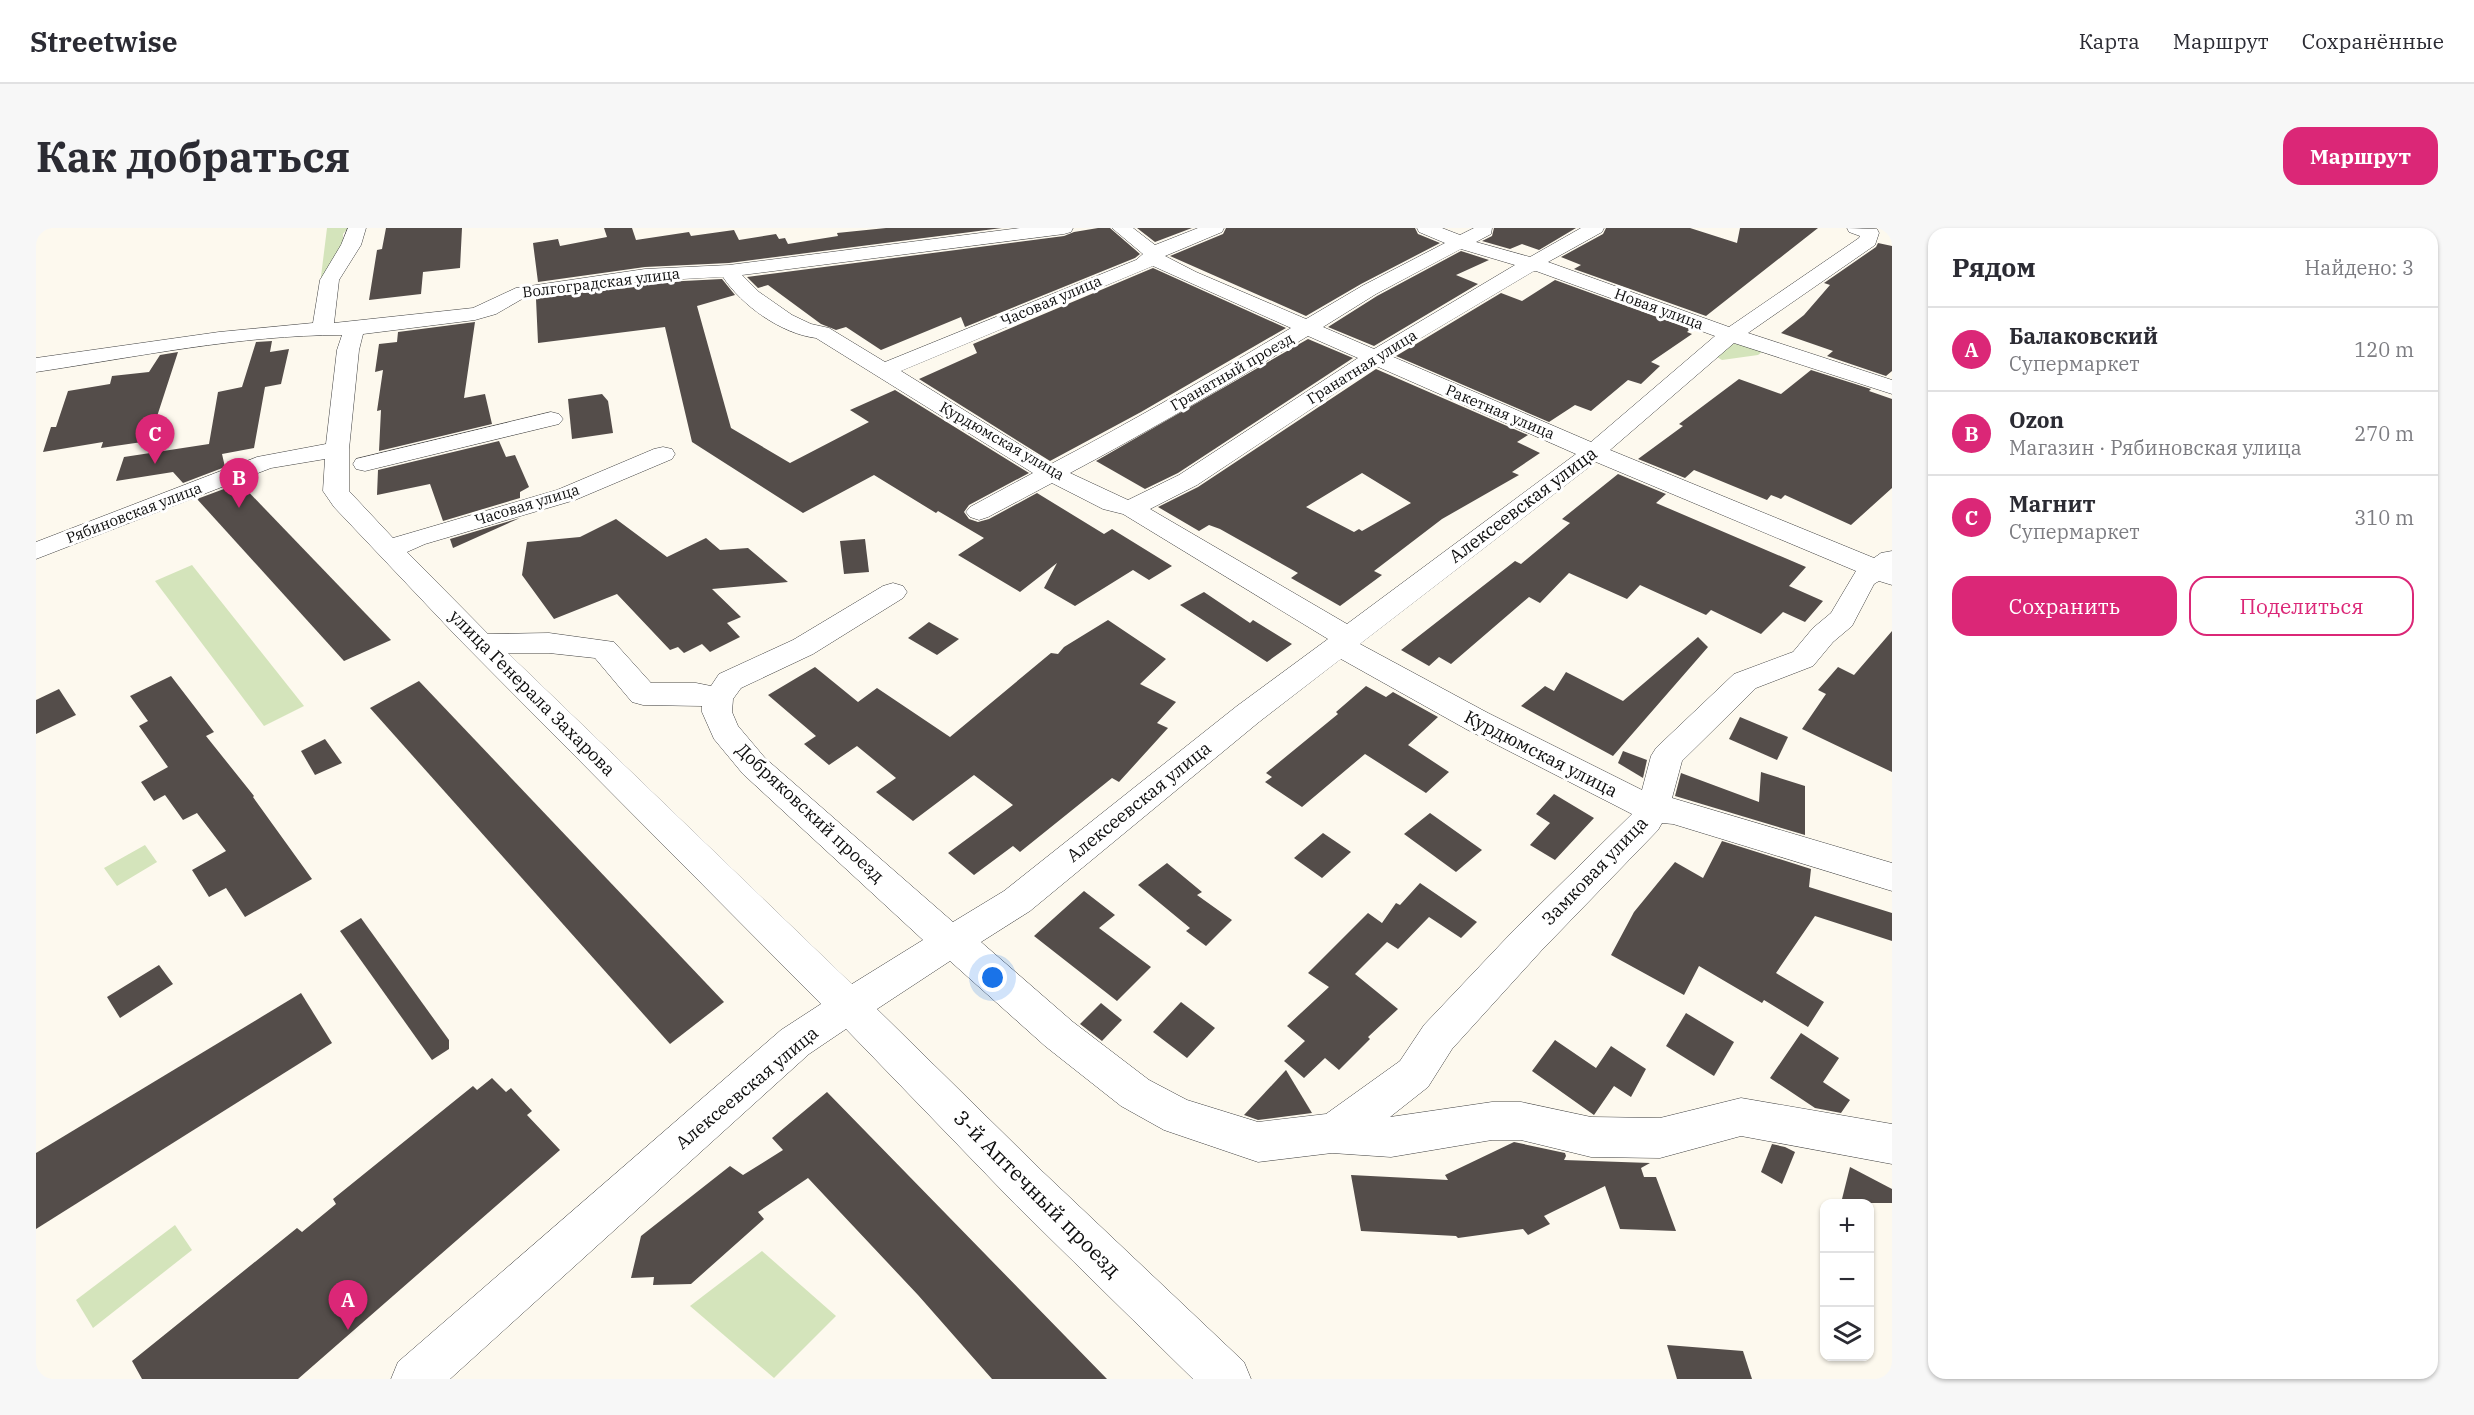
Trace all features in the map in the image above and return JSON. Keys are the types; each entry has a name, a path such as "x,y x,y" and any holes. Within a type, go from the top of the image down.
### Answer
{"street":[{"name":"улица Генерала Захарова","path":"357,228 353,233 352,243 328,284 326,320 337,329 353,335 348,350 337,449 336,491 388,550 849,1007"},
{"name":"Волгоградская улица","path":"36,365 219,338 337,329 475,314 489,310 516,294 645,275 729,271 1064,228"},
{"name":"Ракетная улица","path":"1121,228 1160,262 1189,276 1594,452 1887,568"},
{"name":"Часовая улица","path":"885,370 1143,264 1161,249 1215,228"},
{"name":"Новая улица","path":"1426,228 1459,242 1531,264 1731,335 1892,387"},
{"name":"Гранатная улица","path":"1132,509 1192,478 1246,440 1375,358 1595,228"},
{"name":"Гранатный проезд","path":"980,512 1140,423 1176,406 1217,379 1308,328 1369,290 1484,230"},
{"name":"Алексеевская улица","path":"415,1379 795,1042 1017,902 1248,714 1594,452 1731,335 1868,241 1863,231"},
{"name":"Курдюмская улица","path":"729,271 732,278 760,304 803,329 822,332 1039,467 1053,472 1112,504 1132,509 1343,641 1477,721 1651,809 1673,811 1892,877"},
{"path":"365,464 551,419"},
{"name":"Рябиновская улица","path":"36,551 251,467 266,462 337,449"},
{"name":"Часовая улица","path":"388,550 416,538 566,495 663,454"},
{"path":"261,476 300,467"},
{"name":"Замковая улица","path":"1332,1133 1358,1117 1414,1074 1438,1037 1528,940 1646,821 1667,756 1745,681 1803,659 1823,635 1842,619 1854,601 1863,579 1887,568"},
{"path":"482,644 549,643 604,649 643,694 696,694 718,698 730,681 804,647 893,592"},
{"name":"Добряковский проезд","path":"718,698 717,712 724,731 754,766 953,944"},
{"path":"953,944 976,960 1059,1034 1135,1093 1178,1116 1258,1143 1332,1133 1391,1137 1492,1120 1521,1121 1591,1137 1660,1138 1741,1117 1892,1144"},
{"name":"3-й Аптечный проезд","path":"849,1007 1028,1187 1227,1379"}],"green space":[{"path":"327,228 348,228 343,234 343,244 316,317"},
{"path":"1743,343 1762,352 1758,355 1722,360 1717,357 1732,344"},
{"path":"192,565 304,706 264,726 155,581"},
{"path":"145,845 157,862 117,886 104,868"},
{"path":"175,1225 192,1250 93,1328 76,1300"},
{"path":"762,1251 836,1316 774,1378 690,1306"}],"building":[{"path":"386,228 462,228 460,268 423,272 421,294 369,300 377,250 382,249"},
{"path":"604,228 632,228 636,240 689,232 691,236 734,230 739,240 776,234 779,239 785,238 788,244 838,236 837,233 886,228 1002,228 729,263 645,267 538,282 533,243 558,239 560,246 607,237"},
{"path":"1098,228 1110,228 1140,254 965,327 961,317 881,350 846,327 836,330 821,324 768,285 758,288 747,277 1064,236"},
{"path":"1137,228 1192,228 1155,242"},
{"path":"1226,228 1415,228 1418,234 1440,243 1306,316 1170,256 1223,234"},
{"path":"1494,228 1576,228 1539,250 1522,244 1510,249 1482,241 1492,236"},
{"path":"1606,228 1690,228 1737,243 1740,228 1818,228 1706,316 1574,269 1581,265 1561,257 1603,234"},
{"path":"1878,243 1892,246 1892,371 1886,376 1827,356 1833,351 1781,333 1804,315 1830,285 1824,283 1876,247"},
{"path":"1461,251 1489,260 1456,275 1478,284 1374,346 1328,327 1377,296"},
{"path":"1153,268 1286,328 1141,412 1050,461 919,379 977,353 973,344"},
{"path":"722,279 735,295 697,306 731,428 790,463 869,422 850,410 895,390 1029,473 969,505 964,512 969,519 978,522 989,519 1037,493 1104,534 1112,529 1172,566 1149,580 1133,570 1075,606 1044,588 1057,563 1020,592 958,555 984,538 938,511 936,513 874,475 803,513 692,442 665,327 538,343 536,299 645,283"},
{"path":"1555,280 1690,329 1687,332 1692,334 1651,362 1660,366 1641,384 1628,380 1591,411 1575,405 1549,422 1396,356 1501,293 1522,301"},
{"path":"475,322 464,398 485,394 492,424 379,451 381,410 377,411 383,370 375,372 379,344 397,342 398,332"},
{"path":"1308,339 1353,358 1178,473 1145,489 1096,461"},
{"path":"272,341 270,352 289,349 281,384 265,387 254,448 222,454 225,467 183,483 173,472 116,481 124,457 209,444 218,392 242,387 256,342"},
{"path":"178,352 149,441 101,448 103,442 43,452 51,427 56,427 68,391 110,384 112,376 149,372 160,355"},
{"path":"1376,369 1528,435 1517,442 1540,453 1512,472 1519,475 1442,519 1374,571 1382,575 1340,606 1291,578 1298,573 1220,529 1209,525 1199,531 1158,507 1198,487","holes":["1362,473 1411,503 1362,531 1359,529 1354,532 1306,507"]},
{"path":"1811,370 1871,389 1869,391 1892,399 1892,488 1851,525 1785,495 1781,499 1771,495 1767,500 1694,470 1685,478 1638,459 1683,426 1679,424 1739,379 1781,394"},
{"path":"602,394 608,401 613,433 572,439 568,399"},
{"path":"499,441 506,457 515,455 529,487 520,492 520,498 443,521 430,484 377,495 378,470"},
{"path":"1618,474 1666,494 1656,503 1806,567 1789,586 1823,601 1805,622 1783,612 1761,634 1711,610 1706,615 1640,585 1627,599 1569,573 1540,603 1529,597 1451,664 1439,657 1429,666 1401,650 1515,561 1521,564 1570,523 1562,519"},
{"path":"240,483 391,640 344,661 197,499"},
{"path":"520,518 453,548 450,539"},
{"path":"616,519 667,557 706,538 720,550 748,548 788,582 712,589 741,617 727,623 740,637 710,652 702,644 684,653 678,647 670,650 617,594 554,619 522,575 527,542 580,537"},
{"path":"865,539 869,572 844,574 840,541"},
{"path":"1204,592 1250,623 1253,620 1292,644 1267,662 1180,605"},
{"path":"1108,620 1166,659 1140,684 1176,702 1157,723 1168,728 1119,782 1112,778 1020,852 1013,846 974,875 948,853 1013,805 974,775 913,821 876,792 896,778 857,746 829,765 804,744 816,736 768,695 815,667 858,702 877,688 950,737 1051,653 1058,654 1064,647"},
{"path":"929,622 959,639 937,655 908,638"},
{"path":"1892,631 1892,772 1802,729 1826,694 1818,690 1838,667 1854,675"},
{"path":"1698,637 1708,647 1613,756 1521,706 1545,686 1554,691 1566,672 1623,701"},
{"path":"171,676 214,732 206,736 254,796 312,879 245,917 226,888 209,897 192,870 226,851 197,813 183,820 165,795 154,801 141,782 168,767 139,726 148,721 130,696"},
{"path":"419,681 724,1002 670,1044 370,708"},
{"path":"1366,686 1386,697 1393,692 1438,717 1408,745 1449,772 1426,793 1365,754 1302,807 1265,782 1272,777 1266,773 1338,714 1336,712"},
{"path":"59,689 76,715 36,734 36,700"},
{"path":"1740,717 1788,737 1777,760 1729,739"},
{"path":"325,739 342,763 315,775 301,751"},
{"path":"1623,751 1647,760 1643,778 1618,763"},
{"path":"1761,772 1805,786 1805,835 1675,796 1681,773 1759,802"},
{"path":"1554,794 1594,818 1555,860 1530,845 1550,823 1536,814"},
{"path":"1430,813 1482,850 1456,872 1404,834"},
{"path":"1323,833 1351,852 1322,878 1294,858"},
{"path":"1722,841 1811,869 1809,887 1892,913 1892,941 1815,916 1776,973 1824,1002 1808,1027 1764,1000 1762,1003 1699,966 1684,995 1611,955 1634,912 1675,862 1703,878"},
{"path":"1167,863 1202,892 1197,895 1232,920 1206,946 1186,931 1190,928 1138,885"},
{"path":"1420,883 1477,922 1461,938 1429,917 1398,949 1387,942 1355,974 1398,1009 1368,1037 1370,1039 1339,1070 1325,1058 1304,1078 1284,1061 1305,1041 1287,1026 1329,987 1308,973 1368,913 1382,923 1396,903 1400,905"},
{"path":"1084,891 1115,915 1099,928 1151,967 1117,1001 1034,936"},
{"path":"361,918 449,1040 449,1049 432,1060 340,931"},
{"path":"159,965 173,984 120,1018 107,997"},
{"path":"301,993 332,1043 36,1229 36,1153"},
{"path":"1181,1002 1215,1028 1187,1058 1153,1032"},
{"path":"1101,1003 1122,1020 1102,1041 1080,1024"},
{"path":"1686,1013 1734,1042 1714,1076 1666,1046"},
{"path":"1801,1033 1839,1058 1823,1082 1850,1100 1841,1113 1815,1108 1770,1078"},
{"path":"1555,1040 1596,1068 1611,1046 1646,1069 1631,1097 1614,1086 1594,1115 1532,1071"},
{"path":"1286,1070 1312,1113 1258,1120 1244,1115"},
{"path":"492,1078 506,1092 511,1088 532,1111 527,1115 560,1150 298,1379 142,1379 132,1361 297,1228 302,1232 336,1204 333,1199 473,1086 477,1090"},
{"path":"827,1092 1107,1379 992,1379 918,1295 808,1178 758,1212 764,1219 691,1284 653,1285 654,1277 631,1278 641,1236 730,1166 743,1175 783,1150 772,1138"},
{"path":"1514,1142 1565,1153 1564,1160 1650,1163 1641,1168 1644,1177 1656,1177 1676,1231 1620,1229 1605,1186 1544,1216 1550,1224 1528,1235 1523,1229 1458,1238 1456,1236 1361,1231 1351,1175 1448,1180 1445,1175"},
{"path":"1772,1144 1795,1152 1782,1184 1761,1172"},
{"path":"1850,1167 1892,1189 1892,1203 1874,1203 1874,1199 1842,1199"},
{"path":"1667,1345 1743,1351 1752,1379 1677,1379"}],"place":[{"name":"Магнит","path":"155,464"},
{"name":"Ozon","path":"239,508"},
{"name":"Балаковский","path":"348,1330"}]}
